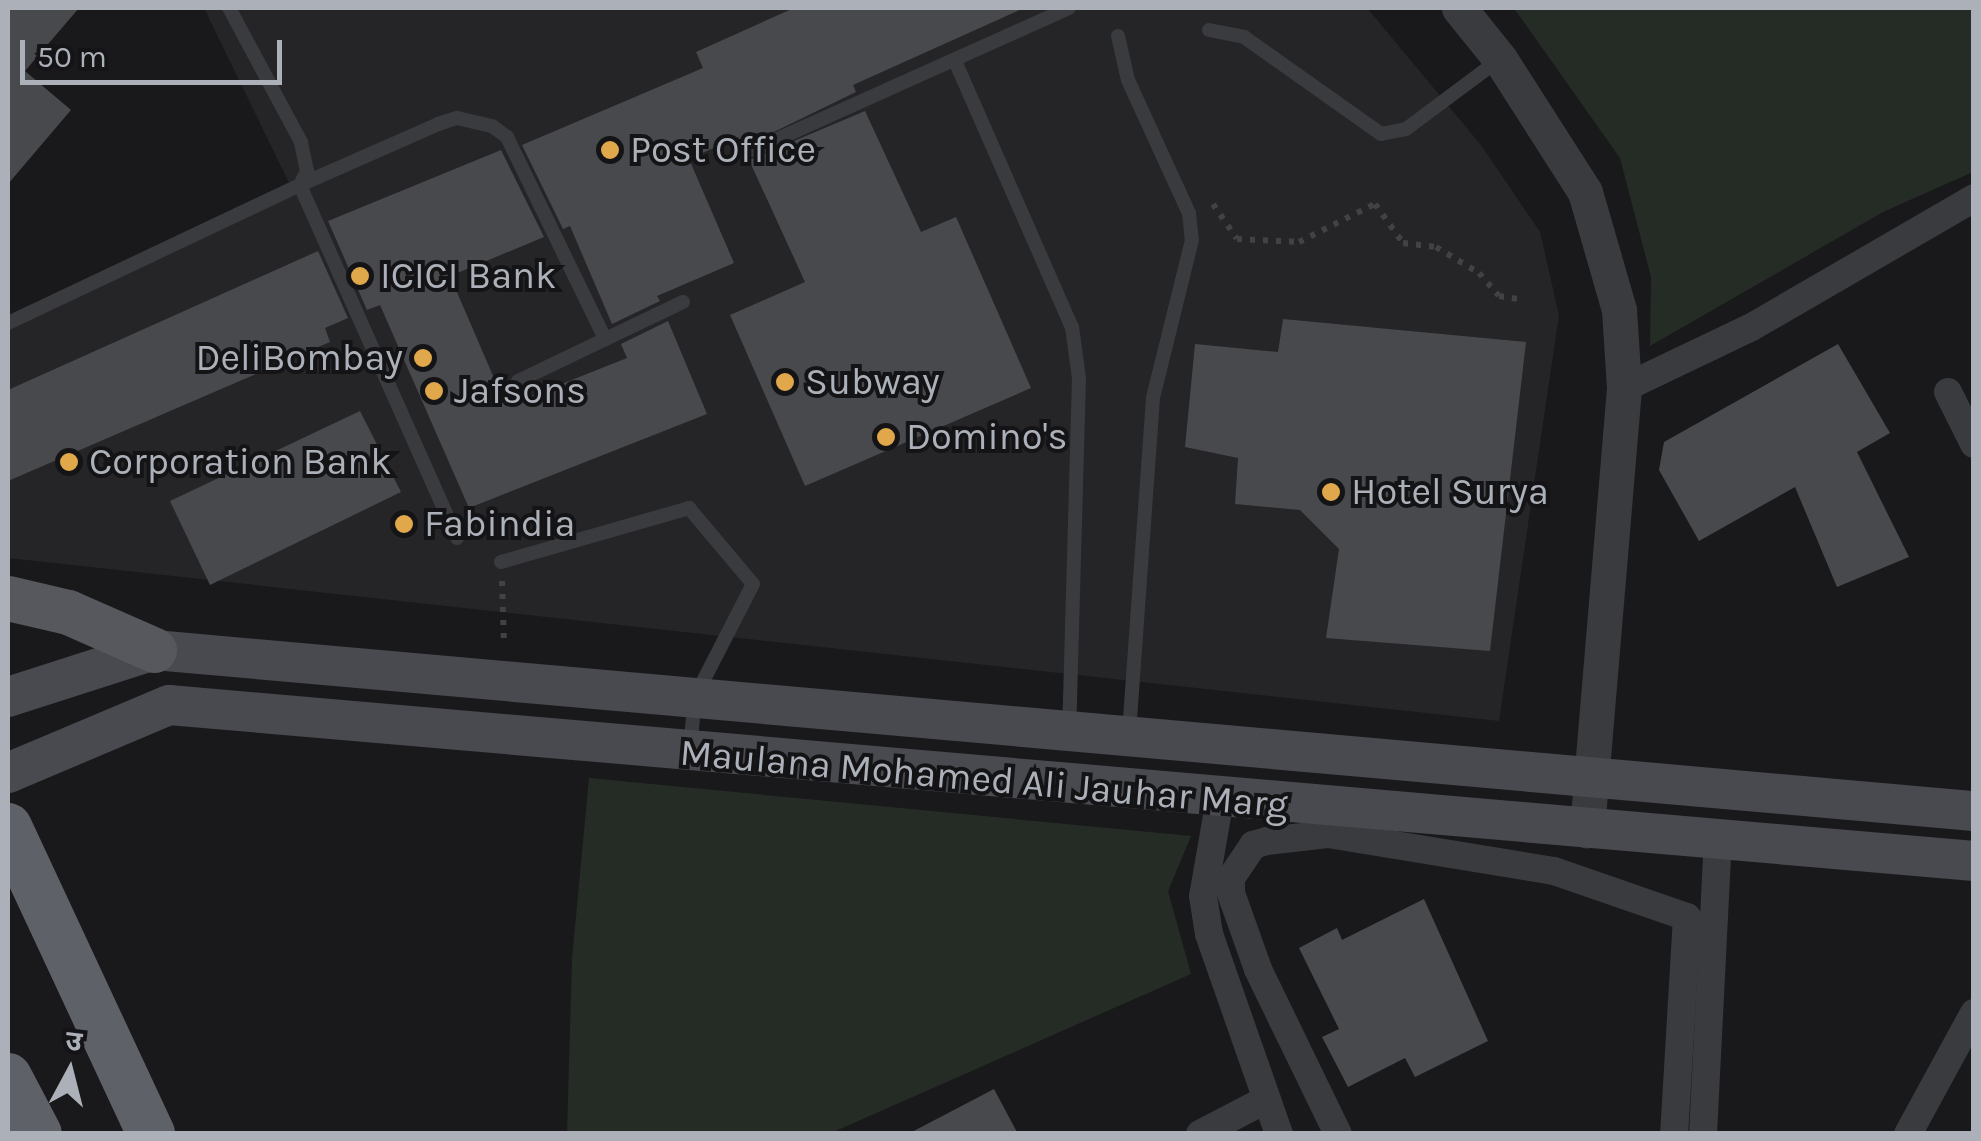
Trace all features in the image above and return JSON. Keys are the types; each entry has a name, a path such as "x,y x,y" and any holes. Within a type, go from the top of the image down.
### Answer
{"highway":[{"path":"8,827 152,1134"},
{"path":"8,1077 38,1134"},
{"path":"8,1125 10,1134"}],"main road":[{"path":"8,598 68,612 154,650"},
{"name":"Maulana Mohamed Ali Jauhar Marg","path":"8,697 154,650 1974,811"},
{"name":"Maulana Mohamed Ali Jauhar Marg","path":"8,773 169,705 690,755 1974,861"}],"street":[{"path":"1459,8 1500,59 1585,192 1619,310 1624,388 1588,830"},
{"path":"1624,388 1750,328 1974,198"},
{"path":"1948,392 1974,444"},
{"path":"1220,799 1202,896 1263,1101 1279,1134"},
{"path":"1338,1134 1258,968 1231,893 1231,878 1253,846 1267,841 1328,834 1554,871 1687,917 1674,1134"},
{"path":"1703,1134 1718,838"},
{"path":"1908,1134 1974,1014"},
{"path":"1200,1134 1263,1101"}],"lane":[{"path":"229,8 301,142 306,171 300,185 458,538"},
{"path":"753,150 1069,8"},
{"path":"1208,30 1244,36 1382,134 1406,129 1500,59"},
{"path":"1118,36 1128,80 1189,213 1192,240 1153,398 1129,736"},
{"path":"955,61 1072,327 1079,378 1069,732"},
{"path":"8,323 300,185 457,118 492,126 507,137 605,339"},
{"path":"518,380 683,302"},
{"path":"502,562 688,508 753,584 695,698 690,755"}],"path":[{"path":"1210,200 1237,240 1300,242 1376,204 1403,243 1436,247 1479,273 1498,296 1524,300"}],"shaded area":[{"path":"204,8 1367,8 1481,145 1540,232 1559,315 1499,721 8,558 8,326 292,189"},
{"path":"1514,8 1973,8 1973,172 1883,212 1650,346 1651,277 1620,158"},
{"path":"589,778 1191,836 1168,891 1191,974 831,1133 567,1133 572,959"}],"building":[{"path":"8,8 79,8 25,71 71,110 8,184"},
{"path":"794,8 1024,8 853,85 856,92 743,147 738,137 689,159 734,263 657,296 660,301 612,324 570,226 563,229 522,145 703,68 696,52"},
{"path":"865,111 921,232 956,217 1031,388 805,486 730,315 805,282 749,160"},
{"path":"501,150 544,237 450,276 506,406 627,358 621,344 668,321 707,414 469,508 380,305 367,310 328,221"},
{"path":"318,251 348,318 325,328 330,342 8,481 8,390"},
{"path":"1283,319 1526,342 1490,651 1326,638 1339,549 1300,510 1235,504 1238,458 1185,447 1195,344 1278,352"},
{"path":"1838,344 1890,433 1857,452 1909,557 1837,587 1795,487 1699,541 1659,470 1664,442"},
{"path":"360,411 401,492 210,585 170,501"},
{"path":"1424,899 1488,1041 1415,1077 1405,1058 1348,1087 1322,1037 1339,1029 1299,948 1337,928 1342,940"},
{"path":"994,1089 1018,1134 908,1134"}],"place":[{"name":"Post Office","path":"610,150"},
{"name":"ICICI Bank","path":"360,276"},
{"name":"DeliBombay","path":"423,358"},
{"name":"Subway","path":"785,382"},
{"name":"Jafsons","path":"434,391"},
{"name":"Domino's","path":"886,437"},
{"name":"Corporation Bank","path":"69,462"},
{"name":"Hotel Surya","path":"1331,492"},
{"name":"Fabindia","path":"404,524"}]}
